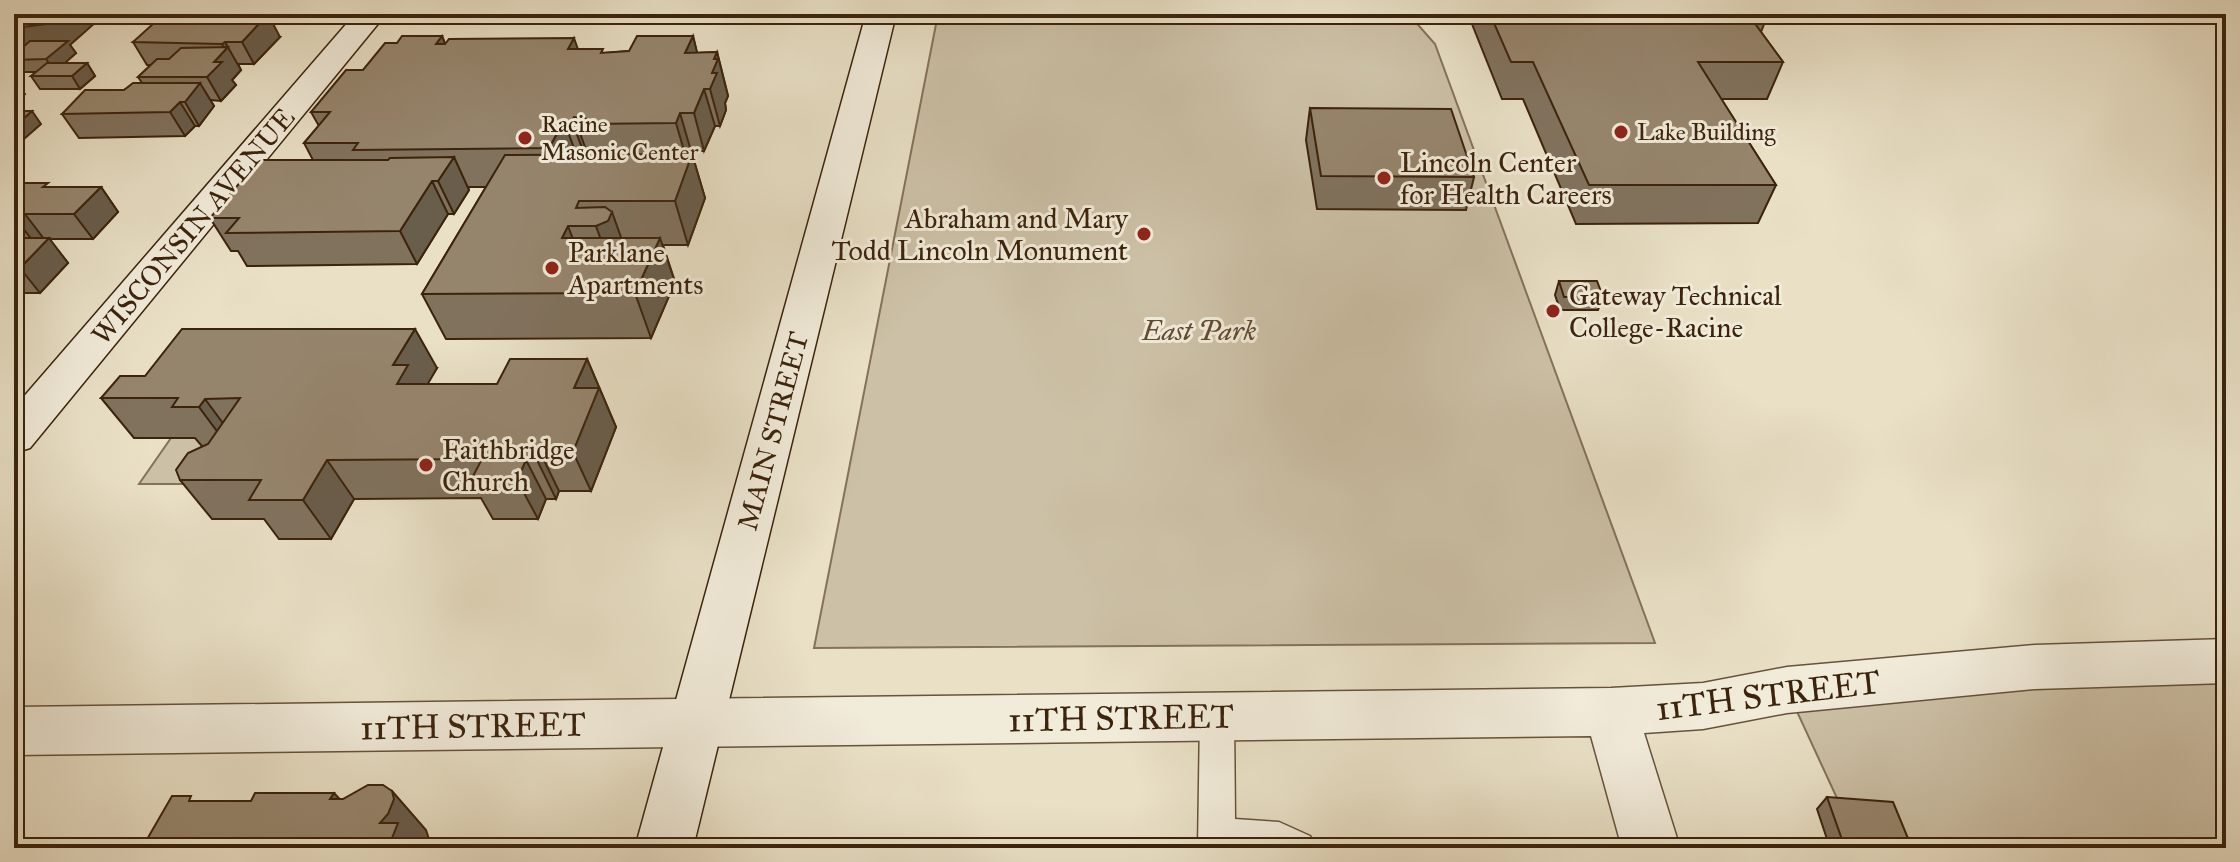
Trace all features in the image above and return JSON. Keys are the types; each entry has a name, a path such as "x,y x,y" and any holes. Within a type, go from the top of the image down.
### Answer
{"street":[{"name":"WISCONSIN AVENUE","path":"14,437 371,14"},
{"name":"MAIN STREET","path":"664,848 881,14"},
{"name":"11TH STREET","path":"14,731 1611,712 1703,706 1787,690 2035,667 2226,661"},
{"path":"1611,712 1651,848"}],"lane":[{"path":"1217,717 1217,842 1279,839 1297,848"}],"green space":[{"name":"East Park","path":"938,14 1394,14 1412,18 1435,44 1655,643 814,648"},
{"path":"171,438 209,438 238,484 139,484"},
{"path":"2226,661 2226,848 1860,848 1787,690"}],"building":[{"path":"14,14 65,14 54,23 14,28 17,23 14,23"},
{"path":"164,14 268,14 242,42 133,42"},
{"name":"Lake Building","path":"1490,14 1748,14 1783,62 1698,62 1776,185 1589,185 1533,62 1511,62"},
{"path":"402,36 442,36 436,44 445,44 449,39 574,38 568,49 603,49 601,53 629,51 637,36 693,36 685,53 717,52 714,59 718,59 712,73 717,73 710,89 704,89 694,113 680,113 676,123 587,124 589,119 574,117 572,121 564,121 549,148 353,150 358,143 304,143 330,112 311,112 346,70 363,70 385,43 397,43"},
{"path":"30,41 68,41 46,59 14,60 14,55"},
{"path":"228,47 214,62 222,62 207,77 138,77 157,59 169,59 181,48"},
{"path":"47,63 87,63 72,76 31,76"},
{"path":"133,83 200,83 185,102 180,102 170,112 62,114 85,90 124,90"},
{"path":"1310,108 1451,109 1474,177 1321,176"},
{"path":"14,111 32,111 14,127"},
{"path":"692,154 675,201 579,201 576,208 605,207 612,212 608,221 596,226 568,226 562,238 660,238 635,293 422,294 505,155"},
{"path":"454,157 438,181 432,181 400,231 226,233 239,218 210,218 259,160"},
{"path":"19,183 48,183 43,187 101,187 74,214 25,214 14,222 14,187"},
{"path":"14,238 49,238 20,268 14,269"},
{"path":"1559,281 1597,281 1603,297 1564,297"},
{"path":"182,329 415,329 393,365 408,365 397,384 497,384 510,359 587,359 574,388 599,388 573,452 540,452 537,460 526,460 517,480 471,480 482,459 327,460 303,500 249,500 261,480 180,480 176,470 188,453 208,444 240,398 205,399 199,407 172,407 178,398 101,398 120,376 145,376"},
{"path":"368,785 383,785 392,791 394,799 380,823 398,823 388,848 142,848 172,796 191,796 189,801 251,801 255,793 334,793 330,799 343,799"},
{"path":"1827,797 1893,802 1912,848 1845,848"}],"place":[{"name":"Lake Building","path":"1621,132"},
{"name":"Racine Masonic Center","path":"525,138"},
{"name":"Lincoln Center for Health Careers","path":"1384,178"},
{"name":"Abraham and Mary Todd Lincoln Monument","path":"1144,234"},
{"name":"Parklane Apartments","path":"552,268"},
{"name":"Gateway Technical College-Racine","path":"1553,311"},
{"name":"Faithbridge Church","path":"426,465"}]}
